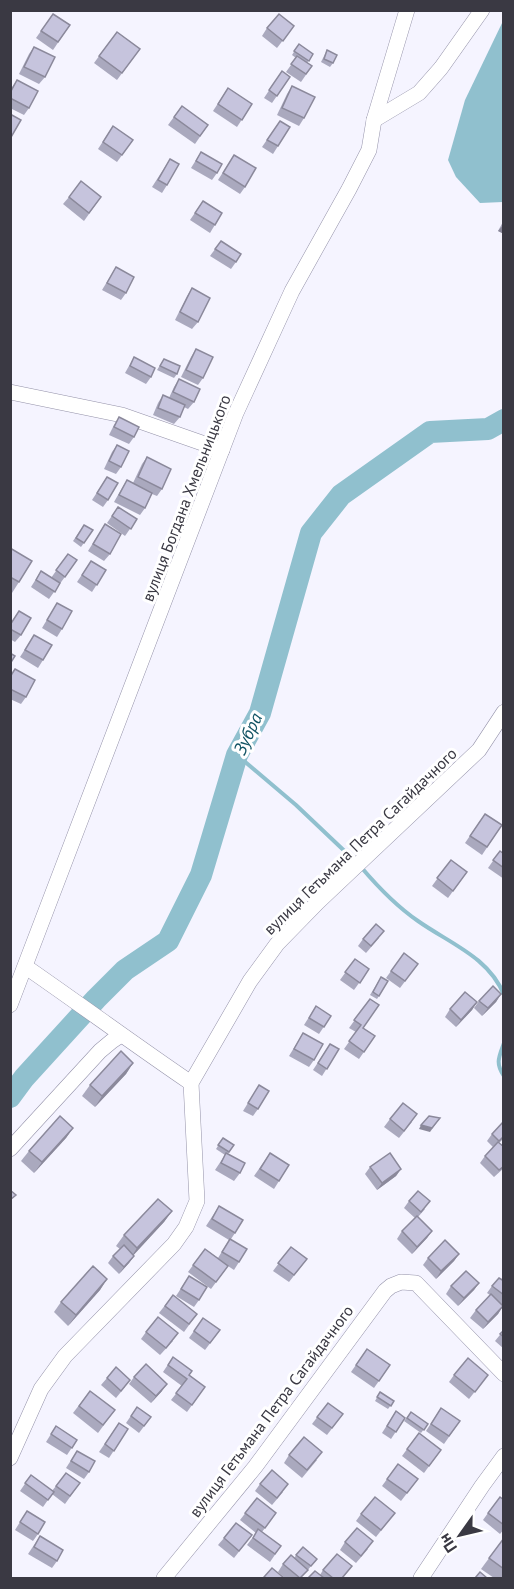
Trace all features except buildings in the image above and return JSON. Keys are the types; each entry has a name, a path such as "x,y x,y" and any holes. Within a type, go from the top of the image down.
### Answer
{"street":[{"name":"вулиця Богдана Хмельницького","path":"10,1005 236,413 292,291 350,189 369,150 375,120 407,10"},
{"path":"375,120 419,93 441,68 482,10"},
{"path":"10,392 122,415 222,450"},
{"name":"вулиця Гетьмана Петра Сагайдачного","path":"191,1083 250,981 277,944 318,902 479,750 504,712"},
{"path":"10,1458 41,1389 65,1356 174,1244 186,1227 197,1201 191,1083 26,967"},
{"path":"10,1149 100,1051 121,1035"},
{"name":"вулиця Гетьмана Петра Сагайдачного","path":"165,1578 255,1467 391,1286 400,1282 416,1283 504,1374"},
{"path":"421,1578 504,1456"}],"water":[{"path":"503,21 503,202 480,203 456,177 448,160 465,100"}],"waterway":[{"name":"Зубра","path":"10,1097 24,1078 125,970 168,941 201,875 237,755 260,713 311,533 341,495 430,432 488,429 504,420"},
{"path":"237,755 296,805 354,860"},
{"path":"361,867 402,909 467,952 489,970 504,995"},
{"path":"504,1043 499,1056 499,1064 504,1076"}]}
